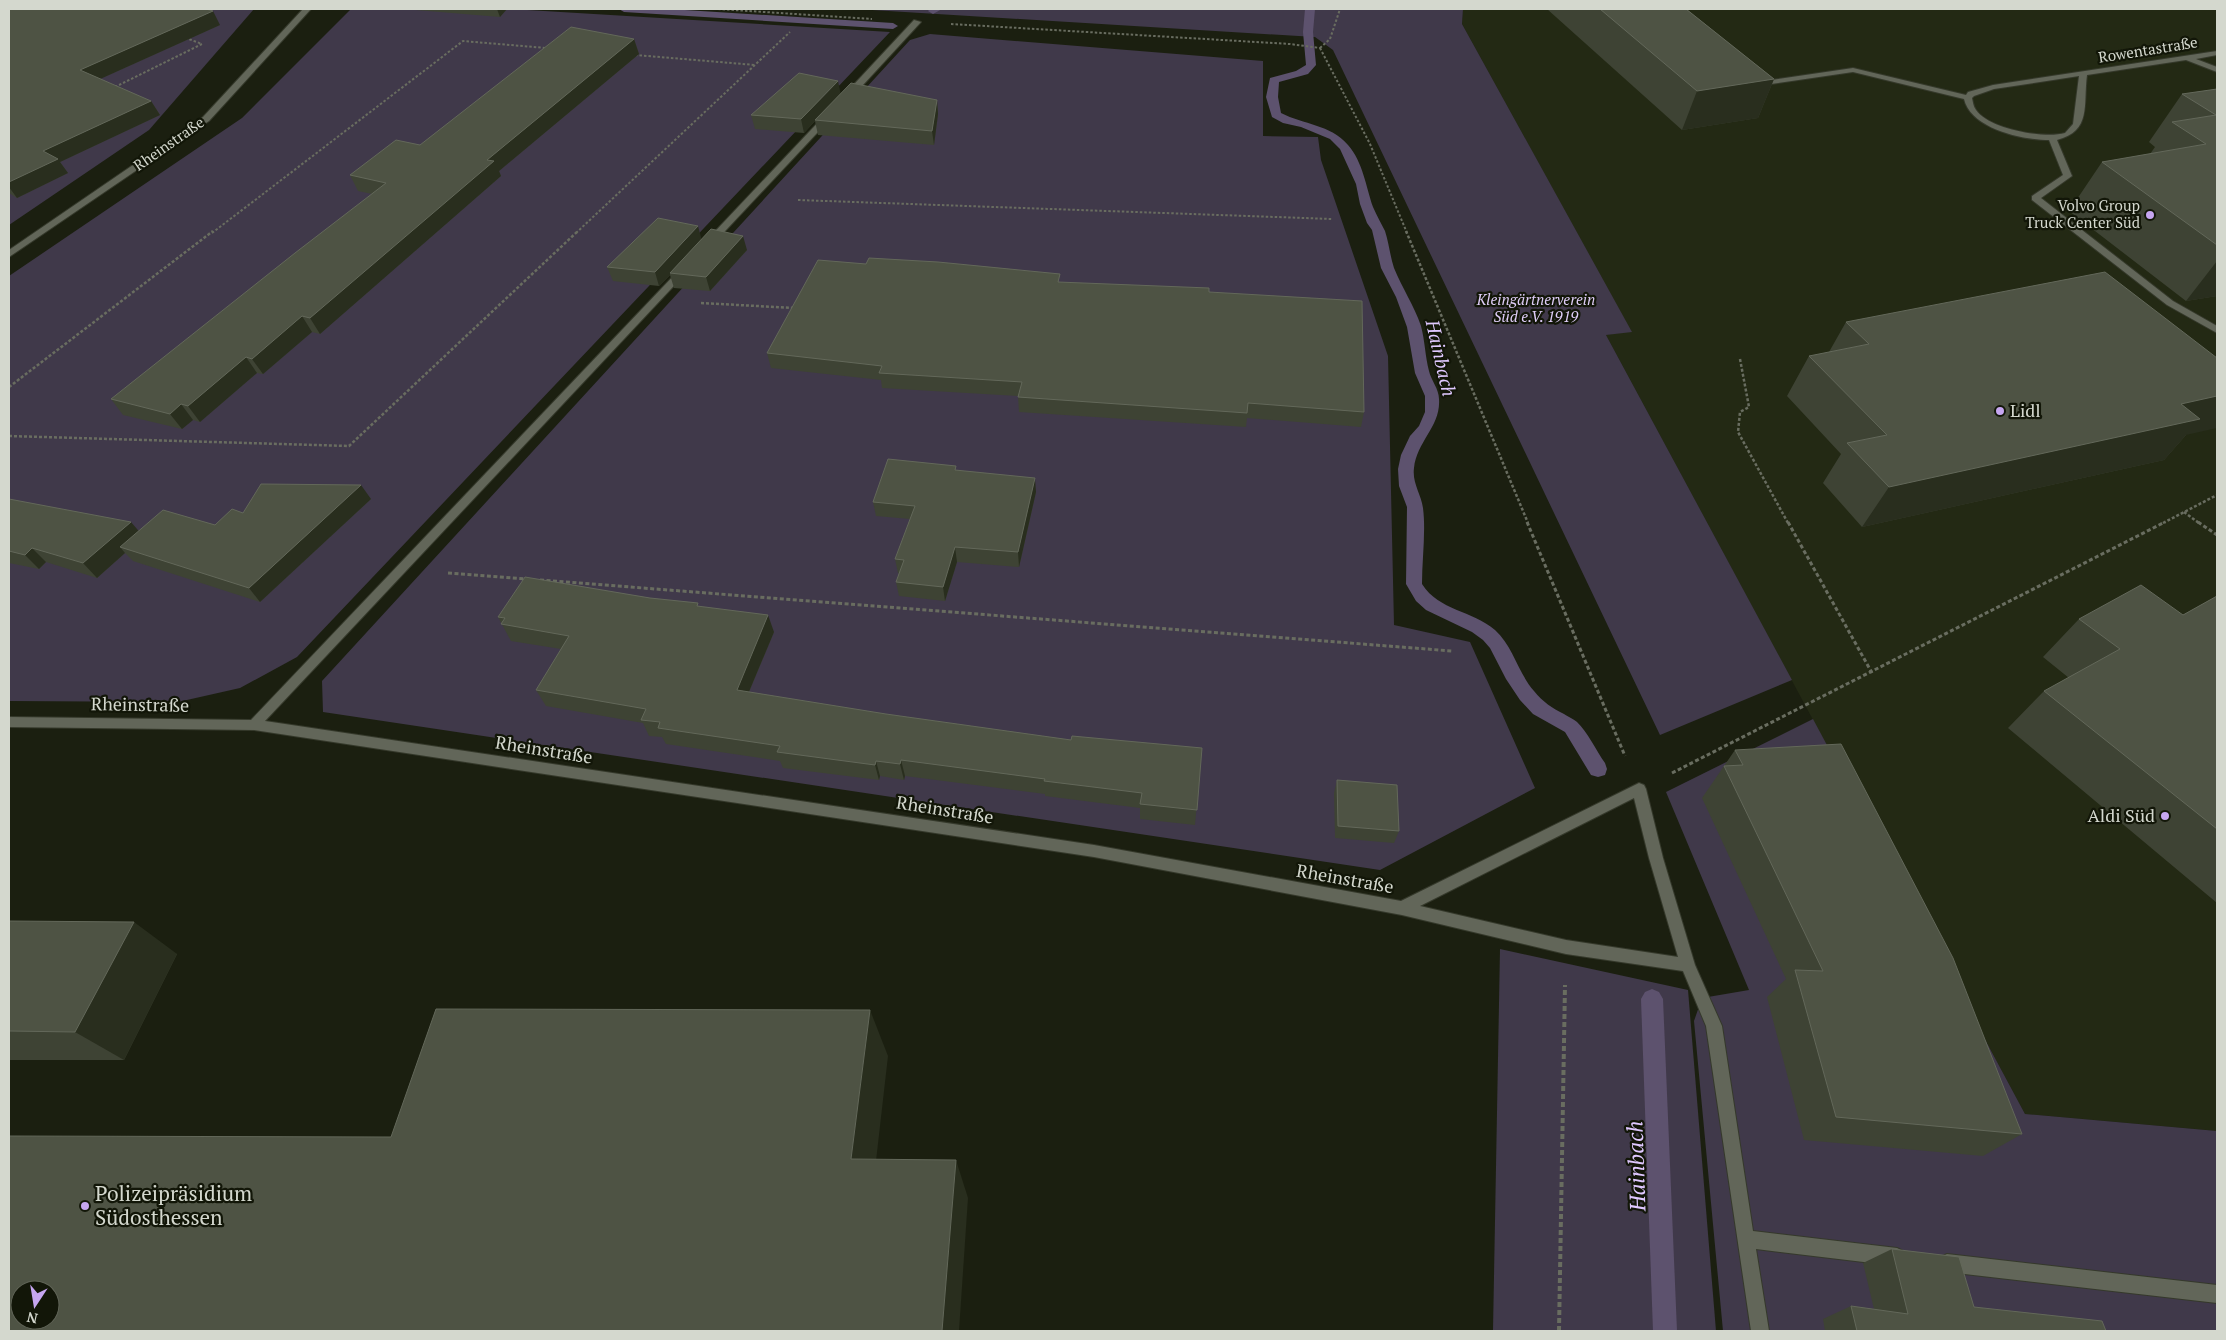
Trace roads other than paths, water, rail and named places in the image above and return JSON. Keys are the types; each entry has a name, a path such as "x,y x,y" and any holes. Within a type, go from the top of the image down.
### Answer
{"street":[{"name":"Rheinstraße","path":"9,254 206,119 307,9"},
{"path":"700,252 917,22"},
{"name":"Rowentastraße","path":"2083,74 2077,127 2071,133 2052,137 2027,136 1994,127 1972,111 1968,98 1971,94 1993,87 2217,53"},
{"path":"2188,58 2217,70"},
{"path":"1746,85 1853,70 1968,98"},
{"path":"2052,137 2068,176 2035,198 2170,303 2217,330"},
{"path":"254,725 687,266"},
{"name":"Rheinstraße","path":"9,722 254,725 1094,852 1402,908 1566,947 1688,965"},
{"path":"1402,908 1639,790 1656,858 1688,965 1714,1026 1760,1331"},
{"path":"1746,1239 1913,1259"},
{"path":"1932,1261 2217,1294"}],"waterway":[{"path":"624,9 893,26"},
{"path":"933,11 937,9"},
{"name":"Hainbach","path":"1310,9 1308,32 1311,65 1304,71 1274,80 1272,97 1276,115 1287,121 1304,124 1334,137 1345,148 1362,184 1366,204 1373,223 1378,230 1388,268 1403,297 1414,327 1422,373 1432,396 1432,412 1425,428 1417,436 1409,455 1406,469 1407,486 1415,507 1414,584 1422,597 1432,606 1478,627 1489,635 1497,644 1512,674 1526,695 1539,709 1571,727 1598,769"},
{"name":"Hainbach","path":"1652,999 1665,1331"}],"place":[{"name":"Volvo Group Truck Center Süd","path":"2150,215"},
{"name":"Lidl","path":"2000,411"},
{"name":"Aldi Süd","path":"2165,816"},
{"name":"Polizeipräsidium Südosthessen","path":"85,1206"}],"park label":[{"name":"Kleingärtnerverein Süd e.V. 1919","path":"1536,308"}]}
